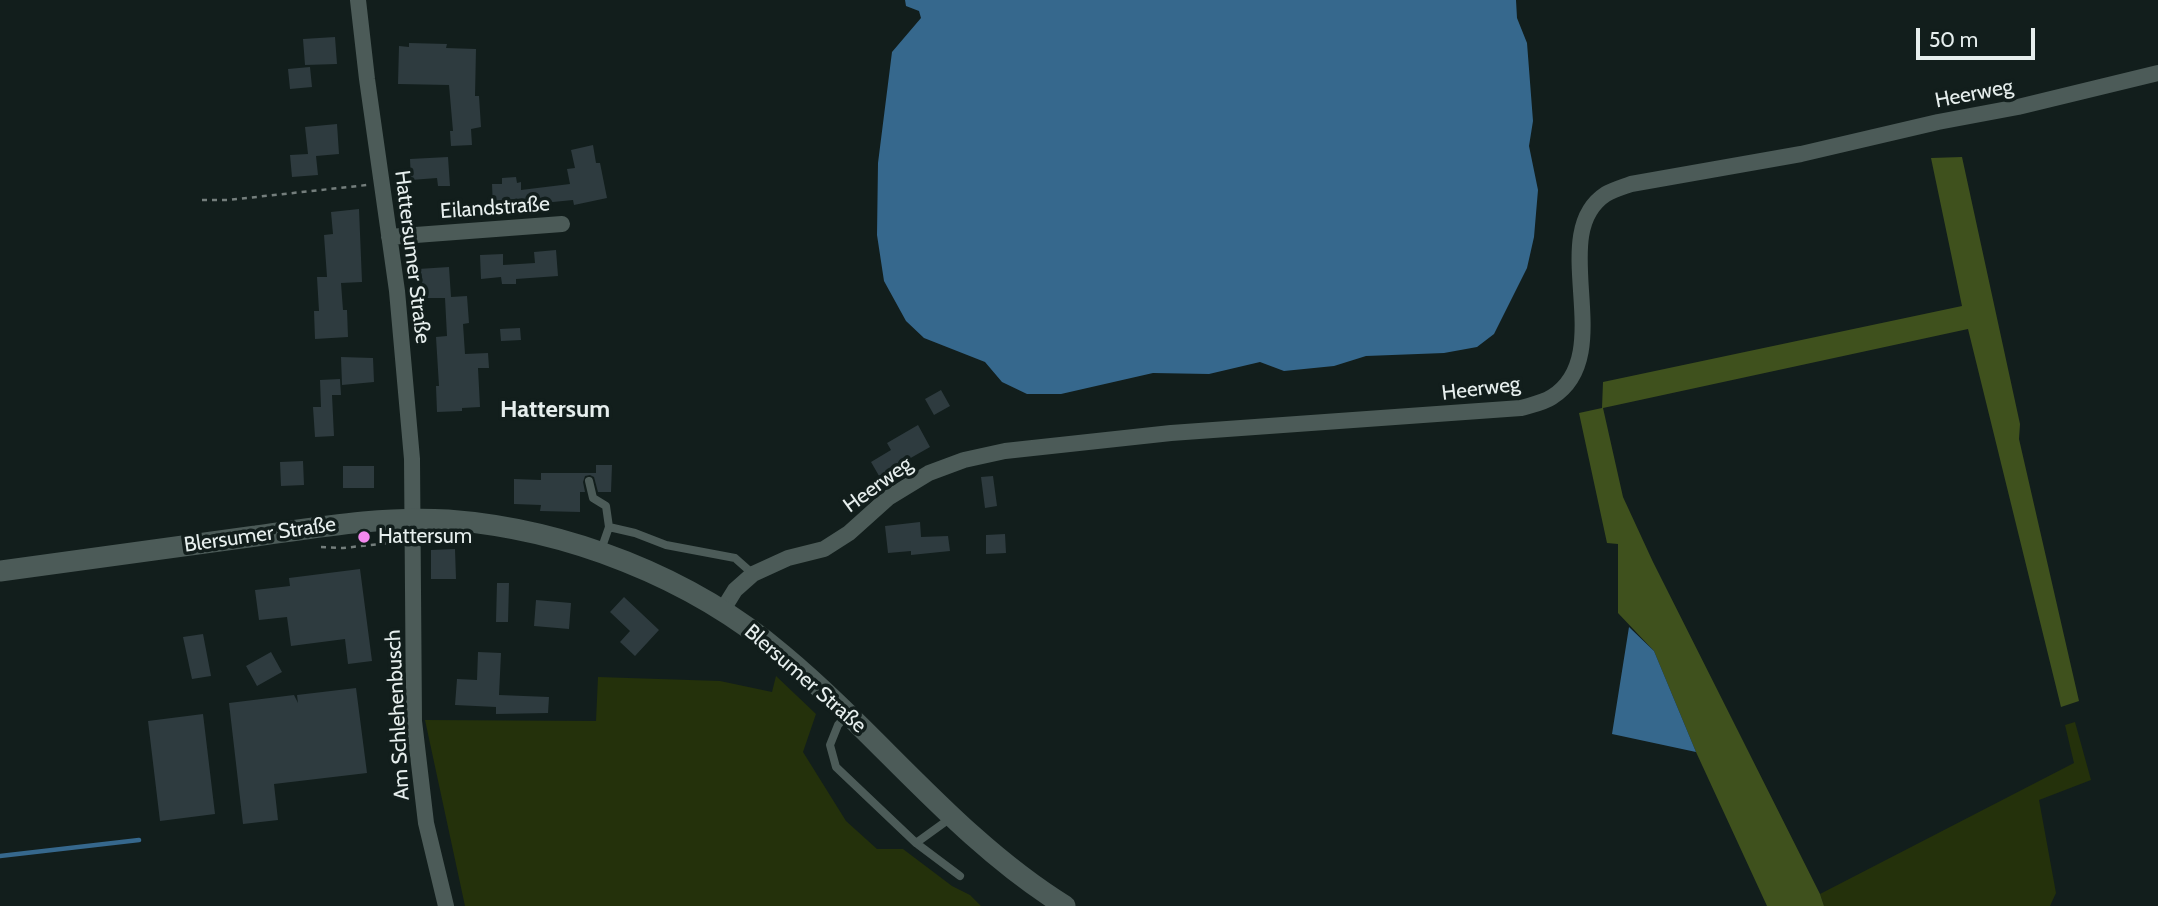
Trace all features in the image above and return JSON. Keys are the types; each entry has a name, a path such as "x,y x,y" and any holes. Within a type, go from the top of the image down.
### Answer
{"main road":[{"name":"Blersumer Straße","path":"0,571 333,524 412,530 448,520 543,535 600,552 652,574 722,611 780,653 848,714 994,856 1065,906"}],"street":[{"name":"Hattersumer Straße","path":"358,0 402,340 412,459 412,530"},
{"name":"Heerweg","path":"722,611 735,590 753,574 788,558 824,549 849,533 888,498 929,473 964,460 992,454 1171,433 1521,408 1551,398 1567,383 1578,363 1582,333 1582,228 1591,208 1605,194 1631,184 1801,154 1937,122 2018,107 2158,73"},
{"name":"Eilandstraße","path":"388,237 562,224"},
{"name":"Am Schlehenbusch","path":"412,530 415,721 426,823 446,906"}],"lane":[{"path":"589,481 593,498 606,506 609,527 600,552"},
{"path":"609,527 635,533 666,545 735,558 753,574"},
{"path":"848,714 838,725 830,745 836,768 916,843 960,876"},
{"path":"916,843 952,817"}],"path":[{"path":"202,200 228,200 381,184"},
{"path":"317,546 343,548 412,530"}],"green space":[{"path":"1962,157 2020,424 2019,439 2079,701 2061,707 1968,329 1603,408 1623,497 1824,906 1767,906 1696,752 1654,651 1618,613 1618,544 1607,543 1579,413 1602,408 1603,382 1962,306 1931,158"},
{"path":"776,676 816,714 803,752 846,821 877,849 903,849 952,886 970,895 981,906 465,906 425,720 596,721 598,677 720,681 772,692"},
{"path":"2075,722 2091,780 2039,800 2056,893 2050,906 1824,906 1820,894 2074,763 2065,725"}],"water":[{"path":"905,0 1516,0 1517,18 1527,43 1533,121 1529,146 1538,190 1534,237 1527,268 1494,334 1477,347 1444,353 1366,356 1334,366 1284,371 1260,362 1209,374 1153,373 1061,394 1027,394 1002,382 985,362 924,338 906,321 884,281 877,235 878,163 892,52 921,18 919,11 906,6"},
{"path":"1629,627 1654,651 1696,752 1612,734"}],"building":[{"path":"335,37 337,64 305,65 303,39"},
{"path":"409,43 447,44 446,48 476,49 475,96 479,96 481,127 471,129 472,145 451,146 450,131 453,131 449,85 398,84 399,46 409,47"},
{"path":"310,67 312,87 290,89 288,69"},
{"path":"337,124 339,154 316,156 318,175 292,177 290,155 308,154 305,127"},
{"path":"593,145 596,163 600,163 607,198 574,205 573,200 493,208 492,184 502,184 502,178 516,177 517,183 521,182 521,190 570,184 567,169 575,168 571,150"},
{"path":"448,157 450,186 438,186 437,178 411,180 410,159"},
{"path":"359,209 362,282 341,283 343,310 347,310 348,337 315,339 314,311 319,311 317,277 327,277 324,235 333,234 331,212"},
{"path":"556,250 558,276 516,279 516,284 502,284 501,277 481,279 480,255 503,254 503,265 535,263 534,252"},
{"path":"449,267 451,297 467,296 469,323 463,324 465,354 488,353 489,368 478,368 480,407 437,412 436,386 439,386 436,337 447,336 445,298 419,298 418,269"},
{"path":"520,328 521,340 501,341 500,329"},
{"path":"341,357 373,358 374,382 342,385"},
{"path":"340,379 341,395 332,395 334,436 315,437 313,407 321,407 320,380"},
{"path":"941,390 950,406 934,415 925,399"},
{"path":"918,425 930,447 900,464 902,469 882,481 871,462 891,450 887,443"},
{"path":"303,461 304,485 281,486 280,462"},
{"path":"596,465 612,465 611,492 598,492 594,477 585,476 585,492 580,492 580,512 540,511 541,505 514,504 514,479 541,480 541,473 596,473"},
{"path":"343,466 374,466 374,488 343,488"},
{"path":"993,476 997,506 985,508 981,477"},
{"path":"920,522 921,537 948,536 950,551 911,555 911,551 888,553 885,526"},
{"path":"1005,534 1006,553 986,554 986,535"},
{"path":"455,549 456,579 431,579 431,550"},
{"path":"360,569 372,661 348,664 345,639 291,646 287,617 259,620 255,590 290,586 289,578"},
{"path":"497,583 509,583 508,622 496,622"},
{"path":"624,597 659,630 635,656 620,642 630,631 610,612"},
{"path":"536,600 571,603 569,629 534,626"},
{"path":"203,634 211,676 192,679 183,637"},
{"path":"271,652 282,672 257,686 246,666"},
{"path":"478,652 501,653 499,695 549,697 548,713 496,714 496,707 455,705 457,679 477,680"},
{"path":"356,688 367,773 274,784 278,820 243,824 229,703 294,695 298,703 297,695"},
{"path":"203,714 215,814 160,821 148,721"}],"waterway":[{"path":"0,856 139,840"}],"place":[{"name":"Hattersum","path":"364,537"}],"district":[{"name":"Hattersum","path":"555,410"}]}
